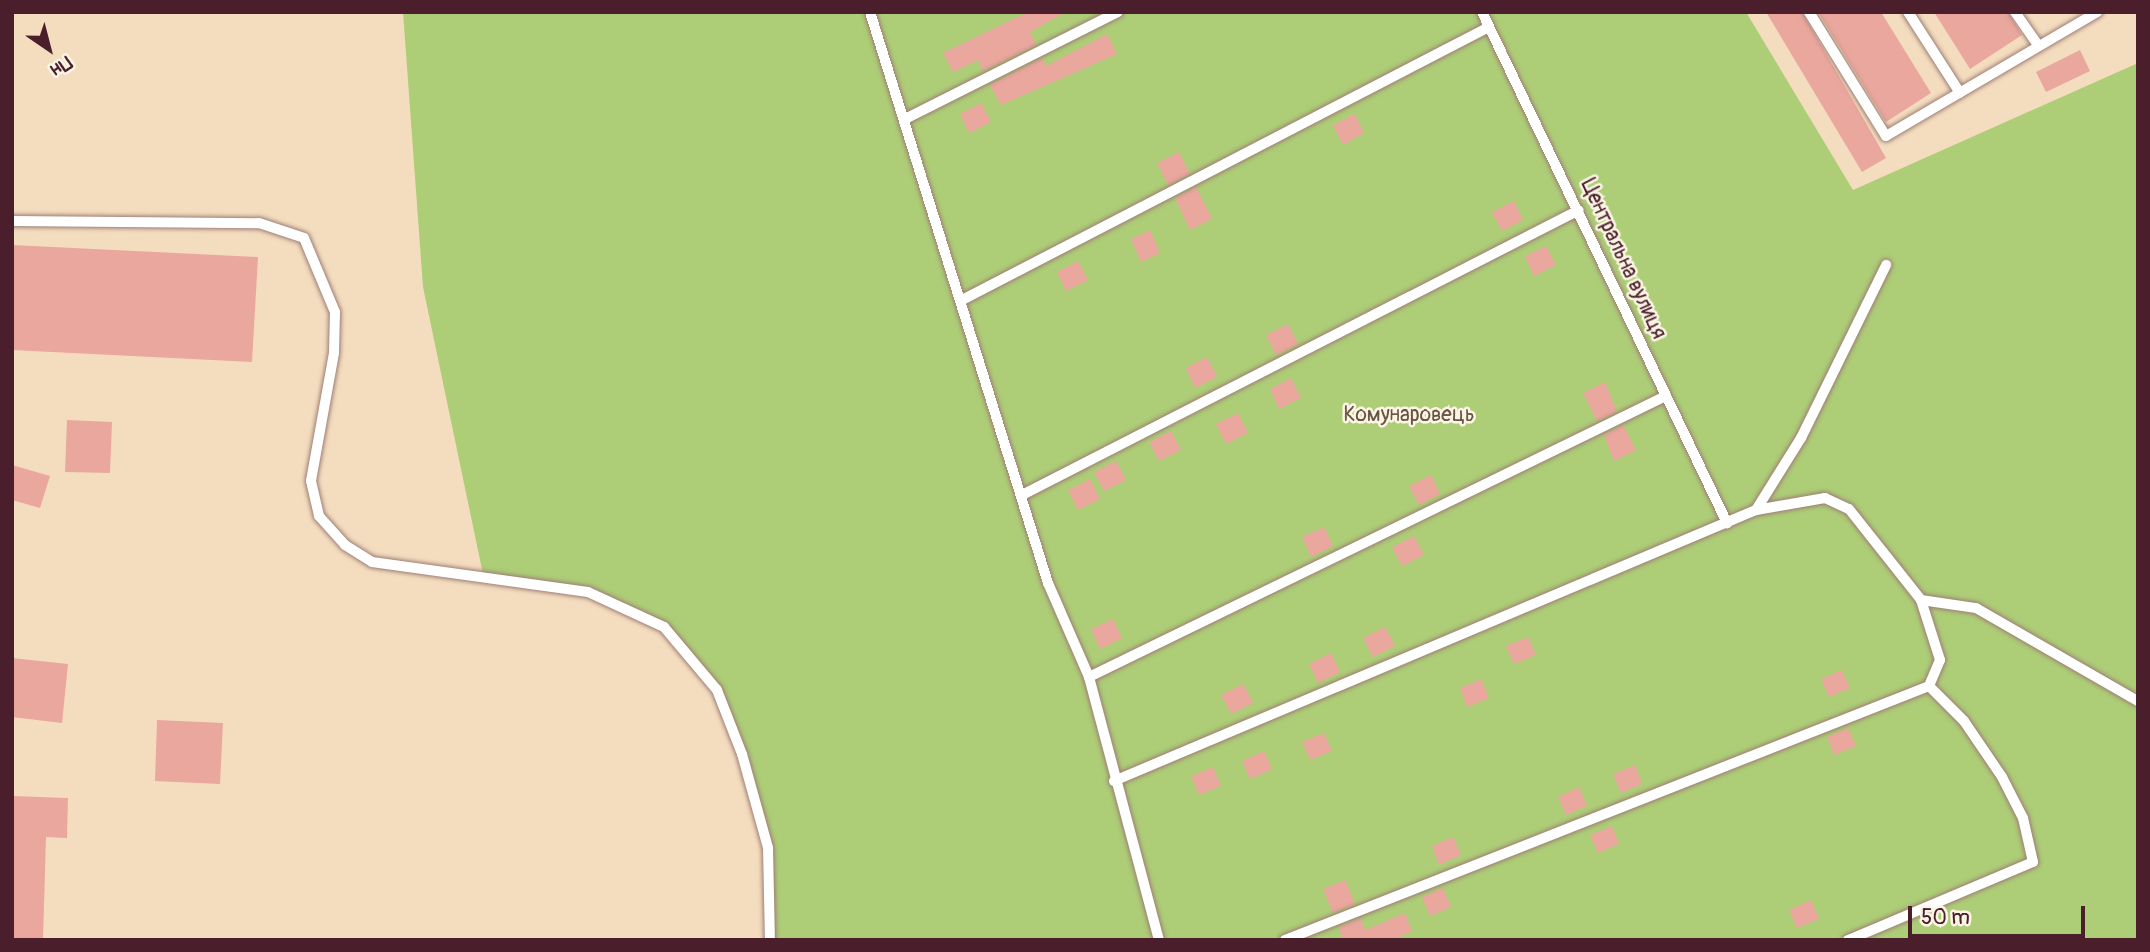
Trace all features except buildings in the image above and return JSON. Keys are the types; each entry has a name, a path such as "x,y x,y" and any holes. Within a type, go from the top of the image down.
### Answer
{"lane":[{"path":"870,12 907,118 964,299 1024,494 1048,583 1089,677 1114,781 1158,940"},
{"path":"907,118 1118,12"},
{"name":"Центральна вулиця","path":"1482,12 1579,209 1727,523"},
{"path":"1809,12 1886,136 2097,12"},
{"path":"1908,12 1960,93"},
{"path":"2015,12 2038,45"},
{"path":"964,299 1489,27"},
{"path":"1024,494 1579,209"},
{"path":"12,220 259,223 304,238 335,312 334,353 313,457 319,516 345,545 372,562 587,592 664,627 717,690 741,754 768,848 770,940"},
{"path":"1756,510 1807,427 1886,265"},
{"path":"1089,677 1666,396"},
{"path":"1114,781 1756,510 1825,498 1849,509 1921,600 1940,660 1929,686 1285,940"},
{"path":"1921,600 1976,607 2138,701"},
{"path":"1848,940 2033,862 2023,818 2002,777 1964,721 1929,686"}],"green space":[{"name":"Комунаровець","path":"403,12 1746,12 1853,190 2138,63 2138,940 770,940 768,848 717,690 664,627 588,592 484,579 423,287"}]}
